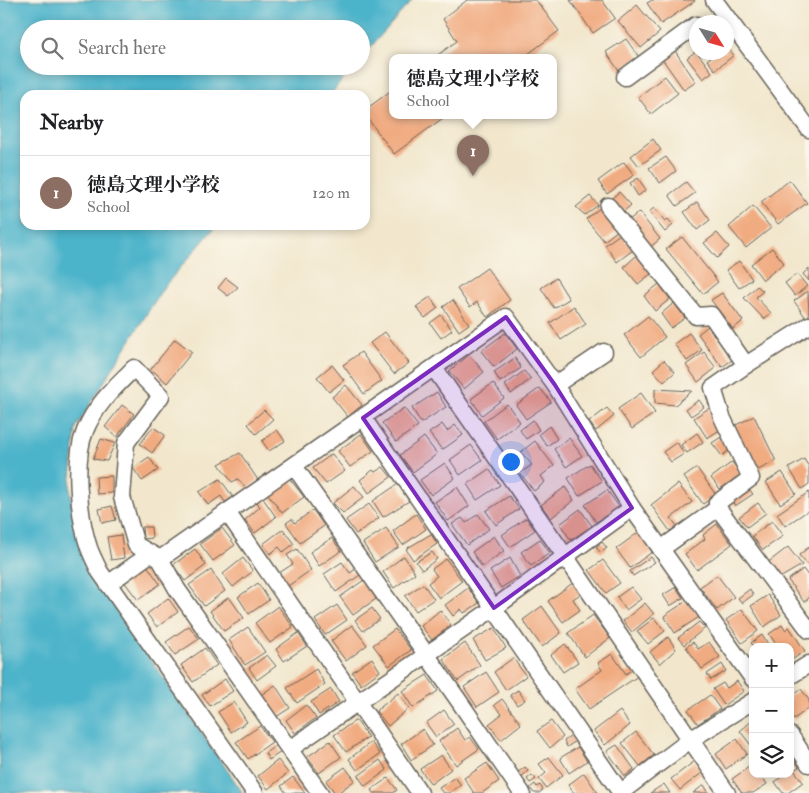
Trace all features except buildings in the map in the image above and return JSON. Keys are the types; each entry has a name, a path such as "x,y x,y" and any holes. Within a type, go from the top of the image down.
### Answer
{"street":[{"path":"707,15 717,4 809,130"},
{"path":"625,78 689,31"},
{"path":"608,206 696,316 711,315 746,365"},
{"path":"108,584 227,512 506,317 555,385 632,508 749,673"},
{"path":"809,325 713,388 722,417 751,478 717,503 718,508 809,630"},
{"path":"555,385 604,352"},
{"path":"255,793 108,584 100,572 89,546 80,503 78,460 85,431 105,398 134,368 161,396 126,443 122,497 136,546 155,556 320,793"},
{"path":"434,368 727,793"},
{"path":"363,418 620,793 690,740 749,703"},
{"path":"294,466 522,793"},
{"path":"290,749 494,608 632,508"},
{"path":"661,549 718,508"},
{"path":"227,512 420,793"},
{"path":"794,673 809,664"},
{"path":"794,741 809,764"}],"highlighted area":[{"path":"506,317 555,385 632,508 494,608 363,418"}],"water":[{"path":"0,0 412,0 370,48 370,20 20,20 20,75 347,75 334,90 20,90 20,230 213,230 163,288 76,427 70,488 75,530 106,595 243,793 0,793"}],"place":[{"name":"徳島文理小学校","path":"473,176"}]}
